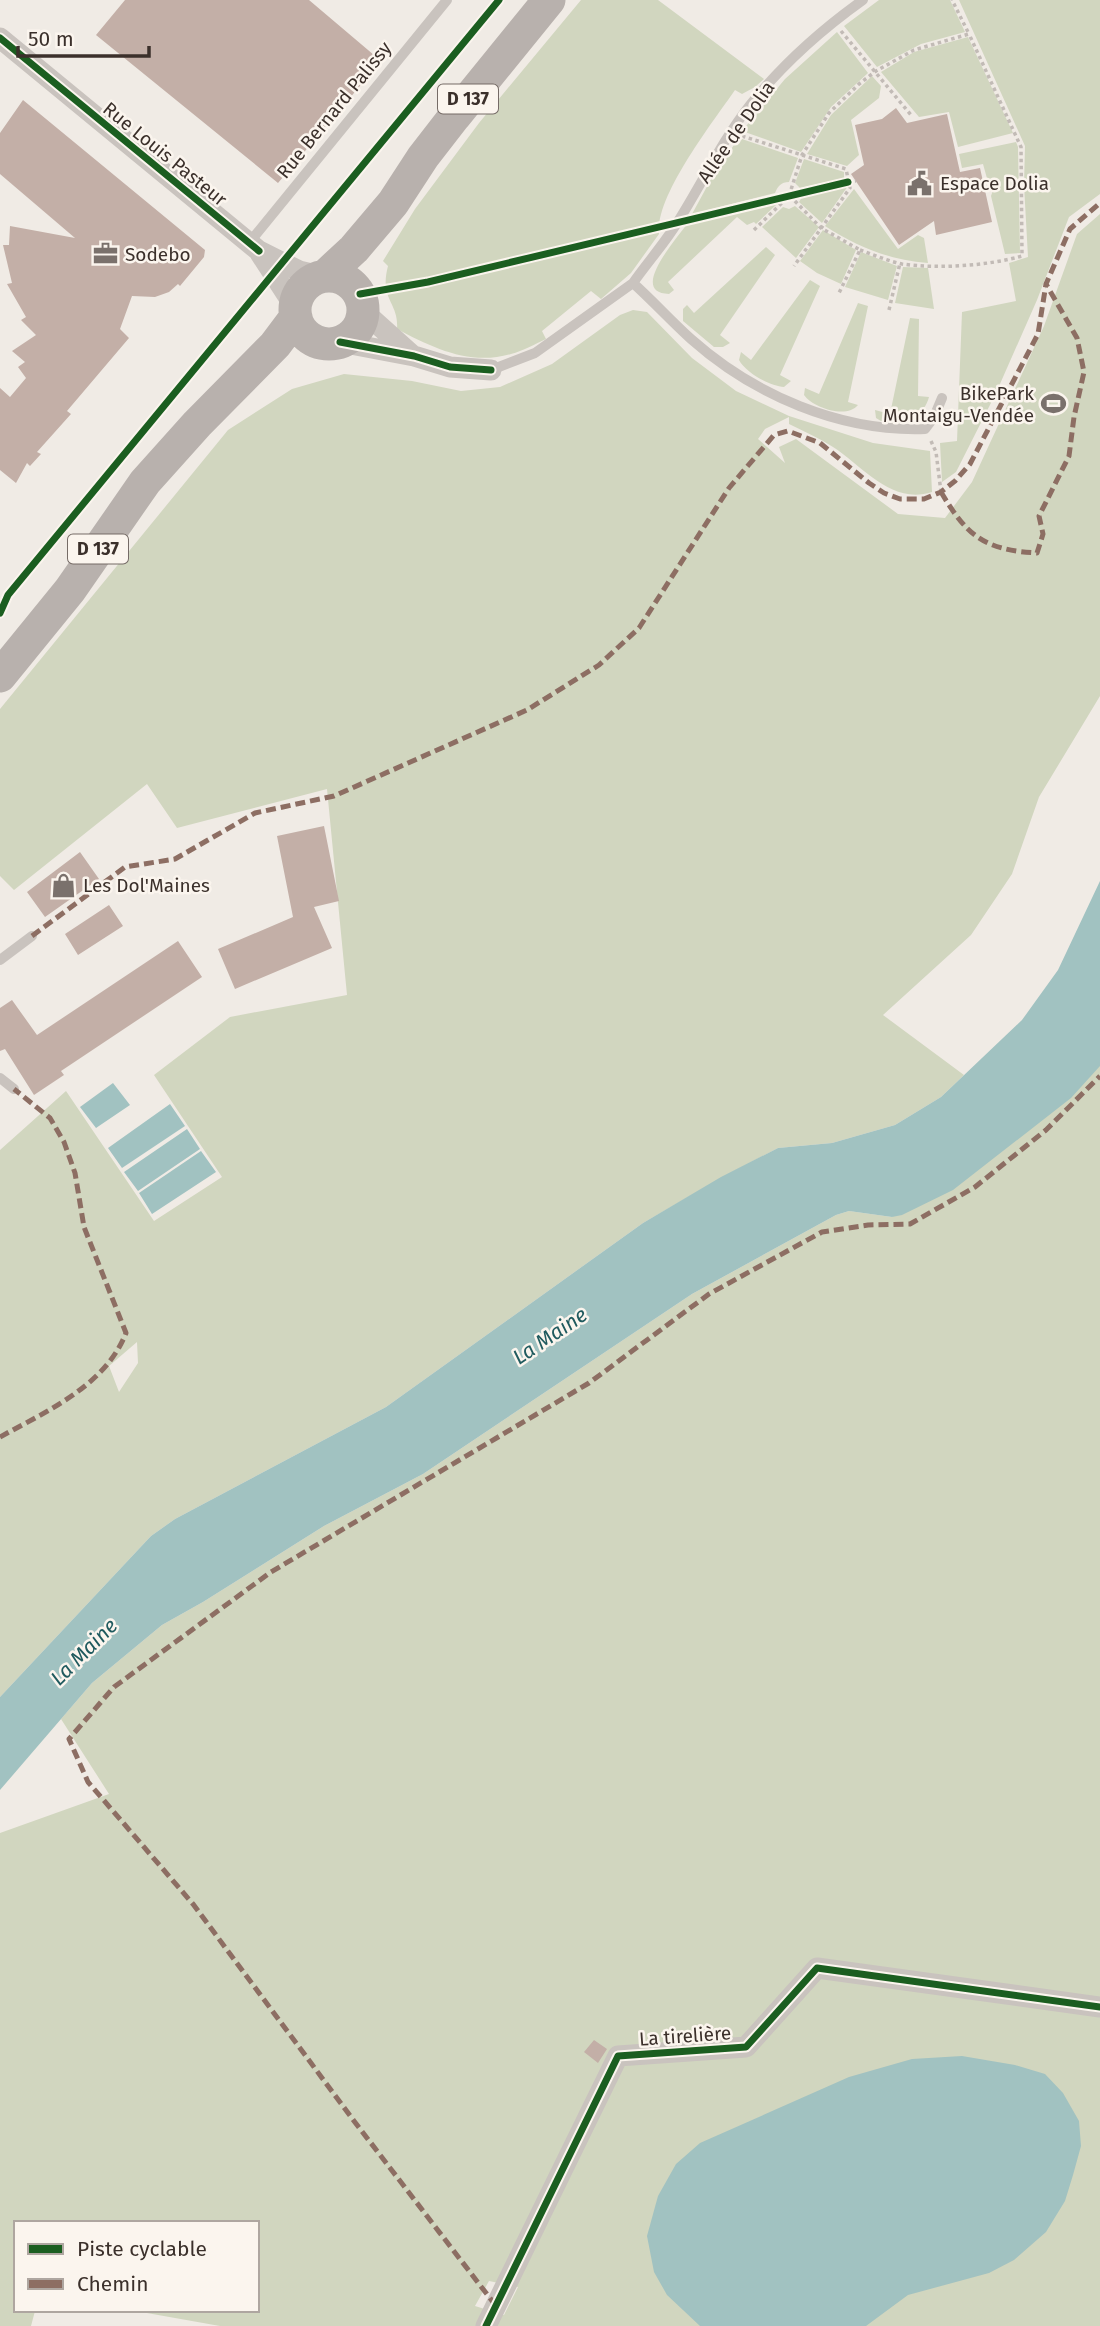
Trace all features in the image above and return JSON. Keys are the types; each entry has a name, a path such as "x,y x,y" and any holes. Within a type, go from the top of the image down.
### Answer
{"main road":[{"name":"D 137","path":"323,276 354,249 393,203 423,157 550,0"},
{"name":"D 137","path":"361,303 393,203"},
{"path":"323,276 345,280 361,303 356,330 330,342 304,333 295,312 302,288 323,276"},
{"name":"D 137","path":"0,676 70,590 145,482 197,424 275,345 295,312"},
{"name":"D 137","path":"197,424 330,342"}],"street":[{"name":"Rue Louis Pasteur","path":"0,38 254,247 299,271 323,276"},
{"name":"Rue Louis Pasteur","path":"254,247 295,312"},
{"name":"Allée de Dolia","path":"361,303 414,356"},
{"name":"Allée de Dolia","path":"330,342 414,356 450,368 491,370"},
{"name":"La tirelière","path":"486,2326 618,2056 746,2047 817,1968 1100,2007"}],"lane":[{"name":"Rue Bernard Palissy","path":"254,247 447,0"},
{"name":"Allée de Dolia","path":"491,370 535,353 633,283 677,223 750,106 781,69 833,22 863,0"},
{"path":"633,283 690,339 726,366 775,394 833,418 894,430 925,429 934,417 942,398"},
{"path":"0,960 32,936"},
{"path":"0,1078 14,1089"}],"path":[{"path":"789,196 821,228 860,250 900,263 932,266 1003,262 1022,256 1021,147 952,0"},
{"path":"833,22 911,115"},
{"path":"754,230 789,196 802,155 830,113 876,71 914,50 969,34"},
{"path":"731,133 846,169 852,182 850,188 794,266"},
{"path":"836,185 852,182"},
{"path":"777,199 801,193"},
{"path":"839,293 860,250"},
{"path":"889,310 900,263"},
{"path":"925,429 936,452 941,492"}],"green space":[{"path":"581,0 658,0 764,79 742,94 735,90 675,180 660,218 659,234 631,273 601,299 591,291 542,331 546,339 515,353 481,358 452,353 424,343 397,329 395,313 387,294 388,266 383,261 415,209 479,123"},
{"path":"879,0 950,0 965,32 921,44 877,67 844,26"},
{"path":"959,0 1100,0 1100,194 1069,217 1037,300 996,393 956,472 942,482 940,443 957,441 962,312 1016,301 1009,263 1028,257 1025,146"},
{"path":"837,32 868,73 831,107 801,152 742,131 785,79"},
{"path":"968,37 1013,133 958,147 949,112 919,117 881,72 914,52"},
{"path":"872,76 881,86 879,98 851,120 859,155 847,166 807,154 831,115"},
{"path":"739,138 798,158 789,182 780,185 775,193 692,214 716,170"},
{"path":"1016,142 1020,253 1005,254 991,196 994,187 988,182 983,164 962,168 959,154"},
{"path":"804,159 844,172 844,178 800,188 795,183"},
{"path":"848,186 822,223 799,202 802,197"},
{"path":"854,189 898,249 918,235 924,238 928,263 900,259 874,251 825,226"},
{"path":"776,202 756,224 754,222 747,225 737,217 668,282 674,290 669,294 657,291 653,284 659,263 687,224"},
{"path":"795,206 819,227 796,258 762,227 783,207 789,209"},
{"path":"1100,214 1100,696 1039,797 1012,874 971,935 883,1015 964,1075 941,1097 895,1125 832,1143 778,1148 721,1178 643,1223 386,1407 175,1519 151,1536 0,1697 0,1150 66,1091 154,1221 222,1177 154,1075 230,1017 347,995 327,789 177,828 147,784 14,890 0,876 0,709 228,430 292,389 344,374 412,381 461,391 500,387 552,364 620,315 633,310 647,312 692,358 736,391 789,416 873,443 930,451 932,492 917,495 891,489 879,482 833,447 789,424 789,417 765,429 758,439 785,463 779,447 796,439 898,514 945,518 972,482 1044,326 1077,234","holes":["137,1342 138,1363 119,1392 109,1366"]},
{"path":"823,230 856,250 841,284 817,273 800,261"},
{"path":"766,247 775,255 720,335 730,343 723,347 714,347 683,321 683,309 687,305 694,313"},
{"path":"861,252 897,266 888,300 845,287"},
{"path":"903,267 928,268 934,309 895,303"},
{"path":"810,280 820,286 780,375 791,381 784,387 772,384 742,365 739,360 741,352 751,360"},
{"path":"858,303 868,306 848,402 858,405 846,411 822,408 808,400 804,395 805,388 819,394"},
{"path":"910,318 919,319 918,396 929,397 926,405 915,417 900,424 892,424 876,418 875,410 890,414"},
{"path":"1100,1065 1100,2326 220,2326 141,2312 259,2312 259,2221 14,2221 14,2312 35,2312 31,2326 0,2326 0,1833 109,1794 61,1719 92,1683 162,1625 324,1526 423,1474 692,1294 836,1215 849,1211 892,1217","holes":["489,2281 518,2287 504,2315 475,2306"]}],"water":[{"name":"La Maine","path":"1100,881 1100,1066 1071,1098 953,1190 902,1215 892,1217 849,1211 836,1215 692,1294 423,1474 324,1526 162,1625 92,1683 0,1790 0,1697 151,1536 175,1519 386,1407 643,1223 721,1177 778,1148 832,1143 895,1125 941,1097 1022,1020 1058,970"},
{"path":"113,1083 130,1105 96,1128 80,1107"},
{"path":"170,1104 185,1126 122,1168 108,1148"},
{"path":"187,1129 200,1149 138,1191 124,1172"},
{"path":"201,1151 216,1172 152,1214 139,1193"},
{"path":"962,2056 1015,2065 1045,2074 1063,2093 1079,2121 1081,2146 1065,2201 1046,2232 1014,2260 989,2273 908,2295 866,2326 700,2326 667,2295 654,2272 647,2236 658,2196 676,2164 700,2143 849,2077 912,2059"}],"building":[{"path":"125,0 309,0 381,61 278,183 96,35"},
{"name":"Sodebo","path":"23,100 205,250 204,257 180,286 178,284 169,292 155,297 132,296 120,329 129,338 67,411 71,414 37,452 41,454 30,466 27,463 16,483 0,470 0,388 10,397 26,378 18,367 25,362 12,351 36,335 21,320 26,317 7,284 12,283 3,245 9,245 10,226 75,238 0,174 0,133"},
{"name":"Espace Dolia","path":"896,108 907,123 947,114 960,172 980,168 992,222 936,235 934,221 899,245 851,174 864,165 855,125 882,119"},
{"path":"324,826 339,901 314,907 332,948 235,989 218,949 293,917 277,836"},
{"name":"Les Dol'Maines","path":"80,852 99,879 45,917 27,892"},
{"path":"109,905 123,926 78,955 65,934"},
{"path":"178,941 202,977 61,1071 64,1075 34,1095 5,1049 0,1051 0,1008 12,1000 37,1035"},
{"path":"594,2040 607,2049 598,2063 584,2052"}],"marked path":[{"path":"32,936 125,867 175,859 255,813 334,796 527,710 599,665 639,628 729,488 774,435 788,431 820,443 869,483 900,499 924,499 941,492 970,464 1038,334 1046,284 1070,229 1100,203"},
{"path":"941,492 960,520 979,538 1003,548 1037,553 1043,534 1039,516 1069,456 1084,372 1077,338 1046,284"},
{"path":"496,2306 193,1904 88,1782 69,1739 114,1687 271,1572 589,1383 709,1294 822,1232 868,1225 910,1224 975,1187 1046,1130 1100,1076"},
{"path":"0,1437 55,1407 89,1382 104,1368 126,1333 84,1227 75,1173 64,1142 50,1118 14,1089"}],"cycle path":[{"path":"0,613 8,595 499,0"},
{"path":"0,38 259,251"},
{"path":"360,294 428,282 848,182"},
{"path":"340,342 414,356 450,367 491,370"},
{"path":"486,2326 618,2056 746,2047 817,1968 1100,2007"}],"place":[{"name":"Espace Dolia","path":"920,183"},
{"name":"Sodebo","path":"105,254"},
{"name":"BikePark Montaigu-Vendée","path":"1054,404"},
{"name":"Les Dol'Maines","path":"63,885"}]}
